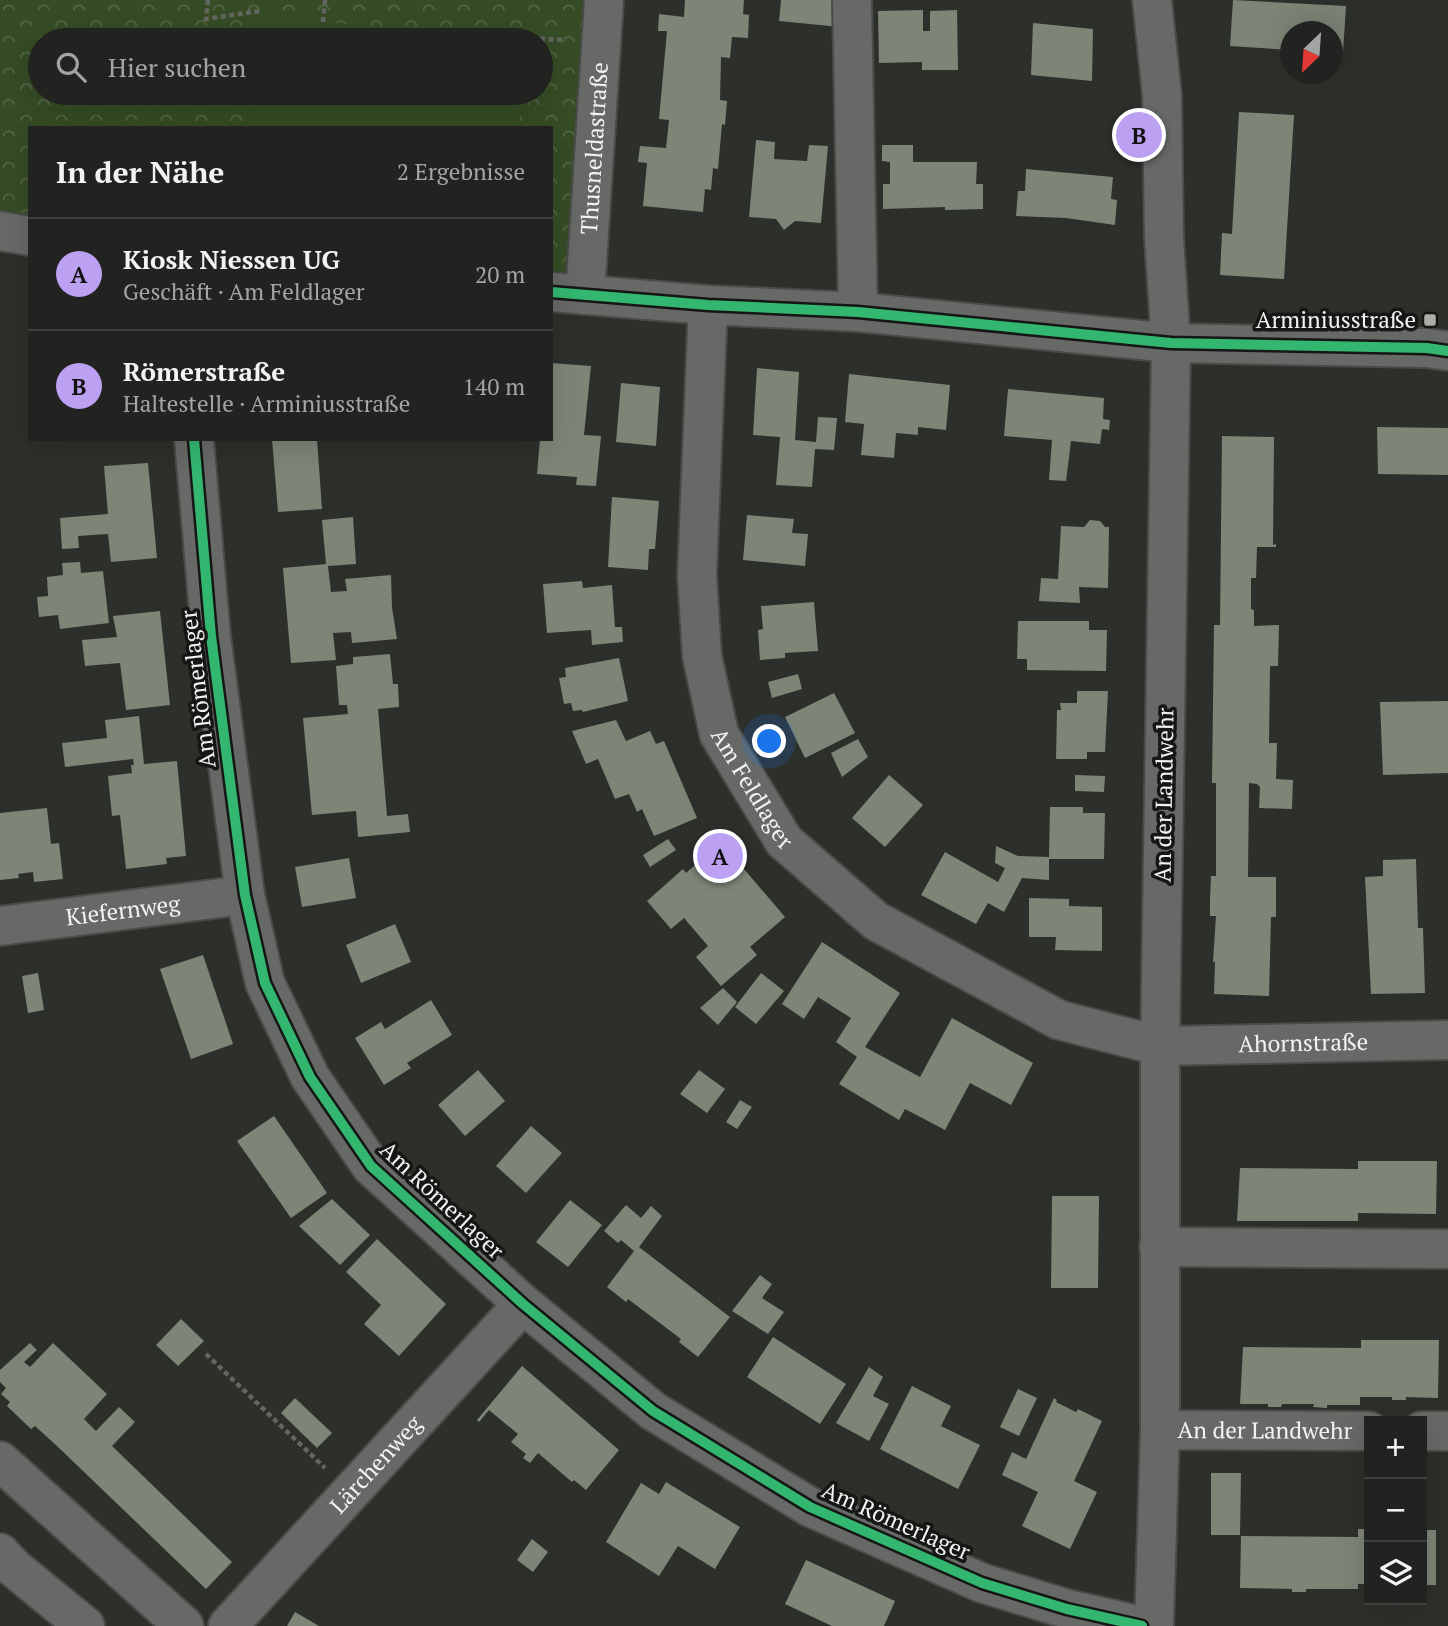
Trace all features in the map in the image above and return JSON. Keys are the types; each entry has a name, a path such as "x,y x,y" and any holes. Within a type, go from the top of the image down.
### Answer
{"street":[{"name":"Thusneldastraße","path":"568,294 604,0"},
{"path":"852,0 858,312"},
{"path":"1152,0 1162,94 1164,239 1171,343"},
{"path":"0,230 28,236"},
{"path":"568,294 708,306 858,312 1171,343 1427,348 1448,351"},
{"name":"Am Feldlager","path":"708,306 697,575 702,656 719,734 783,841 876,921 1059,1020 1160,1046"},
{"name":"An der Landwehr","path":"1154,1626 1160,1430 1160,1046 1171,343"},
{"name":"Am Römerlager","path":"194,441 211,636 245,895 265,983 310,1077 371,1166 523,1304 653,1411 810,1507 982,1583 1067,1609 1142,1626"},
{"name":"Kiefernweg","path":"0,926 245,895"},
{"name":"Ahornstraße","path":"1160,1046 1448,1040"},
{"path":"1159,1247 1448,1249"},
{"name":"Lärchenweg","path":"228,1626 523,1304"},
{"name":"An der Landwehr","path":"1160,1430 1364,1431"},
{"path":"1427,1431 1448,1432"},
{"path":"0,1461 184,1626"},
{"path":"0,1553 13,1568 85,1626"}],"path":[{"path":"208,0 206,19 260,11"},
{"path":"323,22 325,0"},
{"path":"206,1354 351,1493"}],"green space":[{"path":"0,0 604,0 585,295 553,292 553,126 28,126 28,236 0,231"},
{"path":"260,11 323,22 398,28 258,28"},
{"path":"251,105 520,105 519,126 248,126"}],"building":[{"path":"685,0 744,0 743,14 749,15 748,38 732,37 730,58 721,57 720,100 727,101 725,125 722,124 718,169 713,168 711,190 705,189 703,212 643,206 647,163 638,162 640,146 666,148 669,120 659,119 667,31 658,31 659,14 684,17"},
{"path":"781,0 842,0 840,27 779,21"},
{"path":"1233,0 1346,6 1343,52 1343,21 1280,21 1280,49 1230,46"},
{"path":"923,10 923,31 930,31 930,11 957,10 958,70 922,70 922,62 879,63 878,11"},
{"path":"1033,23 1093,29 1092,81 1031,75"},
{"path":"1239,112 1294,115 1284,279 1220,275 1222,233 1232,234"},
{"path":"756,140 775,142 774,159 807,161 809,145 828,146 821,223 795,221 784,230 776,219 749,217"},
{"path":"882,145 913,145 913,162 977,162 976,184 983,184 983,209 883,209 883,184 890,184 890,162 882,161"},
{"path":"1026,169 1113,177 1111,199 1117,200 1115,225 1066,218 1016,216 1018,191 1025,191"},
{"path":"553,363 591,366 584,435 601,436 596,486 576,485 577,477 537,474 540,441 553,441"},
{"path":"757,368 799,372 795,440 816,442 818,417 837,418 834,450 815,449 812,487 776,485 780,437 753,435"},
{"path":"849,374 950,385 946,430 918,427 918,435 896,433 894,458 861,455 864,424 845,422"},
{"path":"621,383 660,387 656,446 616,442"},
{"path":"1008,389 1104,398 1103,419 1110,420 1109,430 1102,429 1100,444 1071,441 1066,481 1049,480 1052,440 1004,436"},
{"path":"1377,427 1448,428 1448,475 1378,474"},
{"path":"1222,436 1274,437 1273,545 1276,544 1276,547 1257,547 1256,578 1251,578 1251,609 1254,610 1254,626 1279,625 1278,666 1270,666 1269,743 1277,743 1276,779 1293,780 1292,809 1259,808 1260,787 1249,783 1248,877 1276,877 1276,917 1271,917 1269,996 1214,994 1216,916 1210,916 1210,899 1211,876 1216,876 1216,783 1212,783 1214,625 1220,625"},
{"path":"272,441 317,441 322,509 278,512"},
{"path":"148,463 157,558 111,562 108,534 78,536 79,548 62,549 60,518 108,514 104,466"},
{"path":"612,497 659,501 655,549 649,549 648,570 608,567"},
{"path":"747,515 794,519 792,533 808,534 805,566 743,560"},
{"path":"353,517 356,564 328,566 331,592 347,591 345,579 391,575 397,639 352,643 351,632 333,633 336,660 291,663 283,568 326,564 322,520"},
{"path":"1090,520 1100,521 1105,527 1109,527 1108,588 1079,587 1080,603 1039,601 1041,578 1058,579 1061,526 1084,527"},
{"path":"80,562 81,573 103,571 109,623 60,629 58,615 39,617 37,597 48,596 47,577 63,575 62,563"},
{"path":"582,581 583,588 612,585 615,627 622,627 623,642 592,645 591,630 547,633 543,584"},
{"path":"814,602 818,651 785,653 785,658 760,660 758,630 763,629 761,606"},
{"path":"160,611 170,705 126,710 120,663 85,666 82,640 117,637 113,616"},
{"path":"1018,621 1089,621 1089,630 1107,630 1106,671 1027,670 1027,659 1017,659"},
{"path":"390,654 393,684 398,684 399,707 378,709 387,816 408,814 410,832 358,837 356,811 312,815 303,718 348,714 347,705 339,705 336,666 353,664 353,657"},
{"path":"619,658 628,701 583,712 573,711 571,703 564,704 559,678 566,677 565,668"},
{"path":"798,674 802,689 772,698 768,682"},
{"path":"1077,691 1108,691 1105,752 1087,752 1087,759 1056,759 1057,710 1061,710 1060,703 1077,703"},
{"path":"834,693 855,733 805,758 785,717"},
{"path":"1448,701 1448,773 1383,775 1380,702"},
{"path":"139,716 144,764 177,761 186,856 166,858 167,864 126,869 120,815 112,816 108,776 132,773 133,759 65,767 62,743 107,738 105,720"},
{"path":"616,720 626,741 650,731 656,744 664,741 697,818 654,836 642,809 637,812 629,794 615,799 598,759 586,764 572,731"},
{"path":"858,739 868,757 842,777 831,753"},
{"path":"889,775 923,805 885,847 852,818"},
{"path":"1075,775 1105,776 1104,792 1075,791"},
{"path":"1050,807 1083,807 1083,813 1105,813 1104,859 1049,859 1049,880 1022,878 1004,912 988,903 976,924 921,895 945,852 998,882 1005,868 995,863 996,846 1018,856 1049,857"},
{"path":"47,808 51,844 59,843 63,879 34,882 33,872 18,874 19,878 0,880 0,813"},
{"path":"668,839 676,850 650,867 643,855"},
{"path":"721,842 785,917 750,947 757,955 721,986 696,957 708,946 684,918 671,929 647,901 683,869 686,873"},
{"path":"349,858 356,898 302,907 295,867"},
{"path":"1416,859 1418,928 1423,928 1425,993 1371,994 1365,877 1383,876 1383,860"},
{"path":"1029,898 1069,899 1069,906 1102,907 1102,951 1055,950 1056,937 1029,937"},
{"path":"395,924 411,962 361,983 346,945"},
{"path":"822,942 900,993 865,1047 920,1077 952,1018 1033,1063 1011,1105 970,1083 945,1130 905,1109 899,1120 839,1084 857,1057 836,1042 851,1018 818,997 804,1019 782,1004"},
{"path":"203,955 233,1044 191,1059 160,969"},
{"path":"38,973 44,1010 28,1013 22,976"},
{"path":"761,973 784,991 756,1024 735,1007"},
{"path":"723,988 737,1002 718,1025 700,1008"},
{"path":"431,1000 452,1035 407,1063 411,1068 384,1085 355,1038 381,1022 385,1029"},
{"path":"478,1070 505,1101 465,1136 438,1105"},
{"path":"699,1070 725,1089 707,1113 680,1094"},
{"path":"740,1100 752,1107 737,1129 726,1122"},
{"path":"274,1116 327,1193 291,1218 237,1141"},
{"path":"531,1126 562,1153 526,1193 496,1166"},
{"path":"1358,1161 1437,1161 1436,1214 1358,1213 1358,1221 1237,1221 1240,1168 1358,1169"},
{"path":"1052,1196 1099,1196 1098,1288 1051,1288"},
{"path":"332,1199 370,1235 340,1265 299,1226"},
{"path":"570,1200 602,1225 568,1267 536,1242"},
{"path":"626,1205 641,1218 651,1206 662,1216 639,1247 730,1317 698,1357 679,1342 681,1339 628,1299 626,1302 607,1287 634,1251 621,1240 618,1243 604,1231"},
{"path":"377,1239 446,1304 399,1356 364,1324 381,1305 346,1272"},
{"path":"760,1275 772,1284 762,1298 784,1312 768,1334 732,1311"},
{"path":"181,1319 204,1341 178,1366 156,1345"},
{"path":"773,1337 846,1384 820,1424 747,1377"},
{"path":"1361,1340 1439,1340 1438,1398 1406,1397 1406,1400 1392,1400 1392,1397 1360,1397 1360,1405 1327,1405 1327,1408 1313,1407 1314,1404 1268,1407 1268,1404 1240,1404 1243,1347 1361,1348"},
{"path":"30,1343 37,1350 24,1362 30,1367 53,1343 107,1394 84,1419 96,1431 119,1407 135,1422 112,1446 232,1562 206,1589 58,1447 35,1426 31,1429 7,1406 10,1402 1,1394 6,1388 0,1382 0,1370"},
{"path":"522,1366 619,1450 586,1490 574,1480 572,1482 538,1453 530,1463 523,1458 526,1454 511,1442 518,1434 489,1410 479,1422 477,1420"},
{"path":"869,1367 883,1377 873,1396 889,1404 869,1441 836,1423"},
{"path":"912,1386 951,1406 941,1426 980,1445 958,1489 880,1449"},
{"path":"1018,1389 1037,1398 1019,1436 1000,1427"},
{"path":"295,1398 332,1433 317,1448 281,1413"},
{"path":"1054,1398 1056,1402 1076,1412 1078,1409 1102,1421 1074,1481 1097,1492 1070,1549 1022,1526 1038,1492 1002,1475 1012,1452 1026,1459"},
{"path":"1211,1473 1241,1473 1240,1535 1211,1535"},
{"path":"666,1482 740,1527 715,1569 678,1546 659,1576 606,1542 641,1483 659,1494"},
{"path":"1358,1529 1364,1529 1364,1584 1358,1584 1358,1589 1306,1589 1306,1592 1292,1592 1292,1589 1240,1588 1241,1536 1358,1537"},
{"path":"1427,1530 1436,1530 1436,1585 1427,1585"},
{"path":"532,1539 548,1552 533,1572 517,1560"},
{"path":"806,1560 895,1601 884,1626 832,1626 785,1604"},
{"path":"295,1612 319,1626 287,1626"}],"cycle path":[{"path":"553,292 708,305 858,312 1171,343 1427,348 1448,351"},
{"path":"194,441 211,636 245,895 265,983 310,1077 371,1166 523,1304 653,1411 810,1507 982,1583 1067,1609 1142,1626"}],"place":[{"name":"Römerstraße","path":"1139,135"},
{"name":"Arminiusstraße","path":"1430,320"},
{"name":"Kiosk Niessen UG","path":"720,856"}]}
